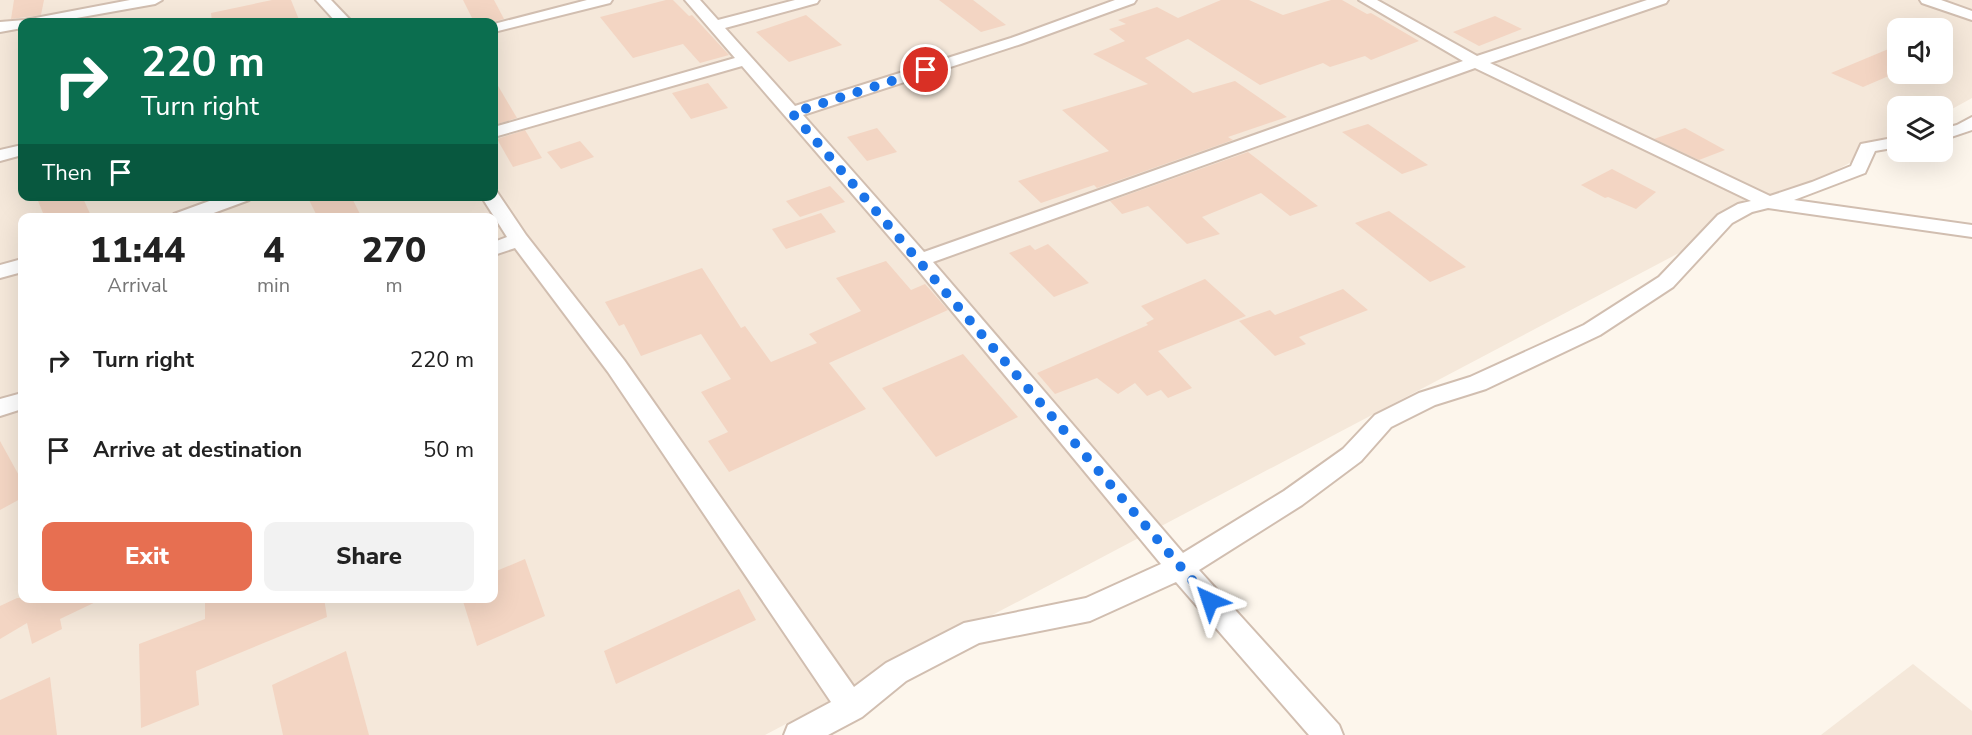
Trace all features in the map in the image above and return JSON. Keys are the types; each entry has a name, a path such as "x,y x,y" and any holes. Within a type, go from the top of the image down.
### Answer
{"street":[{"path":"54,18 155,0"},
{"path":"323,0 340,18"},
{"path":"498,27 605,0"},
{"path":"692,0 920,260 1180,568 1328,735"},
{"path":"715,26 812,0"},
{"path":"792,113 1016,41 1130,0"},
{"path":"1366,0 1476,62 1597,118 1768,202 1972,231"},
{"path":"920,260 1476,62 1661,0"},
{"path":"1927,0 1972,16"},
{"path":"0,27 18,25"},
{"path":"498,131 745,60"},
{"path":"1953,132 1963,129 1972,122"},
{"path":"799,735 851,707 896,672 974,632 1090,609 1180,568 1293,498 1352,455 1383,421 1427,399 1478,383 1592,330 1666,282 1725,219 1745,208 1819,186 1859,168 1867,148 1887,142"},
{"path":"0,156 18,151"},
{"path":"194,213 228,201"},
{"path":"493,201 519,239 616,366 851,707"},
{"path":"498,247 519,239"},
{"path":"0,272 18,266"},
{"path":"0,408 18,402"}],"shaded area":[{"path":"0,0 1972,0 1972,98 1953,108 1953,96 1887,96 1887,143 765,735 0,735"},
{"path":"1913,664 1972,711 1972,735 1821,735"}],"building":[{"path":"14,0 44,0 41,15 11,19"},
{"path":"272,0 291,0 298,18 212,18 211,13"},
{"path":"463,0 494,0 504,19 498,20 498,18 472,18"},
{"path":"673,0 689,16 692,15 729,55 700,63 683,44 633,58 600,17"},
{"path":"939,0 973,0 1006,25 981,32"},
{"path":"1221,0 1249,0 1283,15 1331,0 1342,0 1367,14 1371,13 1419,41 1371,60 1365,56 1330,67 1323,63 1260,85 1188,39 1145,58 1193,93 1235,81 1287,117 1228,137 1233,140 1097,188 1094,185 1041,203 1018,181 1109,151 1062,110 1148,84 1093,54 1125,41 1109,29 1126,24 1118,20 1157,7 1178,18"},
{"path":"806,15 842,45 789,62 756,32"},
{"path":"1495,16 1522,29 1479,46 1453,32"},
{"path":"1887,50 1887,77 1863,87 1831,73"},
{"path":"708,83 728,108 691,119 672,93"},
{"path":"498,86 517,118 498,124"},
{"path":"1368,124 1428,165 1402,174 1342,132"},
{"path":"877,128 897,152 867,161 847,137"},
{"path":"1685,128 1725,150 1699,160 1654,139"},
{"path":"525,130 542,158 513,167 498,139"},
{"path":"580,141 594,157 561,169 547,152"},
{"path":"1248,152 1318,206 1290,216 1261,193 1202,217 1220,234 1187,244 1148,206 1122,214 1110,201"},
{"path":"1612,169 1656,192 1636,209 1608,197 1605,198 1581,185"},
{"path":"830,186 845,202 800,217 786,201"},
{"path":"38,201 84,201 90,213 43,213"},
{"path":"310,201 354,201 360,213 316,213"},
{"path":"1389,211 1466,267 1430,282 1355,223"},
{"path":"821,213 836,232 786,249 772,229"},
{"path":"1048,244 1089,283 1054,297 1009,253 1030,245 1035,250"},
{"path":"886,261 911,290 925,284 948,310 829,363 866,409 729,472 708,441 728,432 701,392 731,379 701,334 641,356 624,324 619,326 605,302 702,268 741,328 745,326 771,362 817,343 809,334 861,311 836,278"},
{"path":"1205,279 1246,316 1158,351 1192,388 1168,398 1161,390 1147,396 1135,383 1118,394 1097,378 1055,394 1037,373 1148,325 1146,323 1154,319 1141,306"},
{"path":"1343,289 1368,310 1299,337 1306,344 1275,356 1239,321 1270,310 1275,315"},
{"path":"963,354 1018,417 936,457 882,388"},
{"path":"0,441 18,474 18,500 0,510"},
{"path":"525,559 545,616 477,646 464,603 498,603 498,570"},
{"path":"739,589 756,620 616,684 604,651"},
{"path":"17,598 18,603 94,603 60,619 62,629 32,644 27,623 0,639 0,606"},
{"path":"205,603 325,603 327,617 196,671 199,705 141,728 139,644 205,619"},
{"path":"346,651 369,735 283,735 272,685"},
{"path":"50,677 57,735 0,735 0,700"}],"route":[{"path":"926,70 792,113 1210,601"}]}
